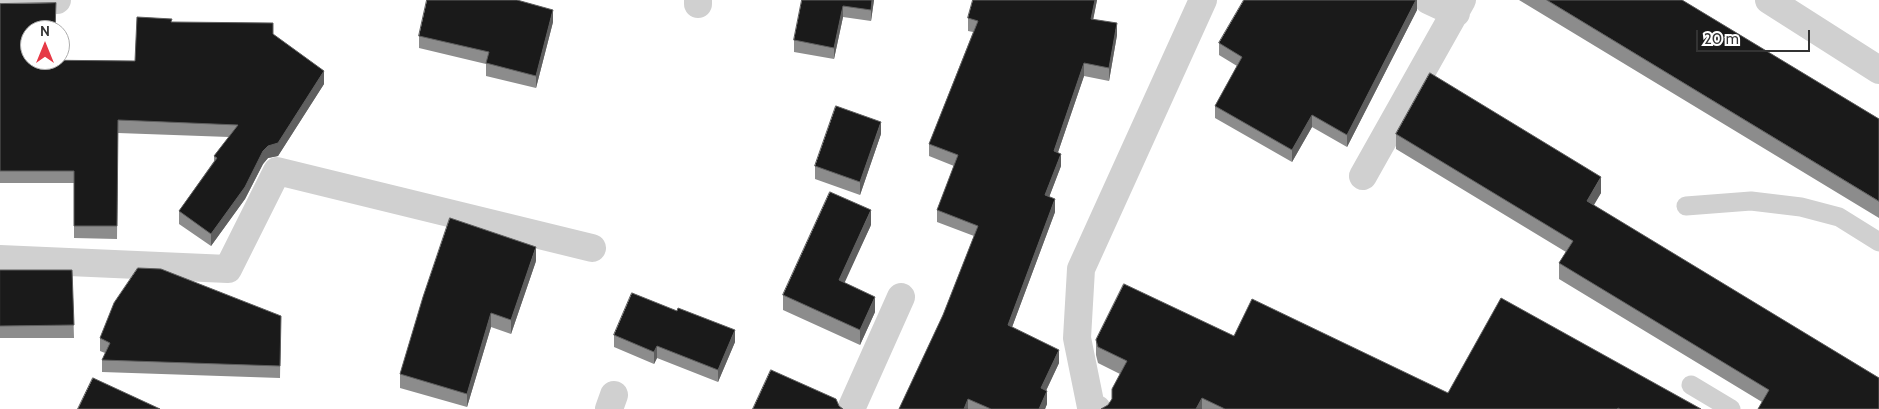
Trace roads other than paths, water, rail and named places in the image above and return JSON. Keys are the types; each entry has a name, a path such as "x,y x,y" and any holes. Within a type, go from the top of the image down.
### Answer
{"street":[{"path":"0,1 57,0"},
{"path":"1092,408 1077,338 1081,269 1203,0"},
{"path":"1363,176 1459,7 1428,0"},
{"path":"1771,1 1879,70"},
{"path":"0,259 228,270 277,171 592,248"},
{"path":"856,408 902,297"}],"lane":[{"path":"1686,206 1751,202 1801,207 1839,217 1879,242"},
{"path":"1691,385 1731,409"}]}
